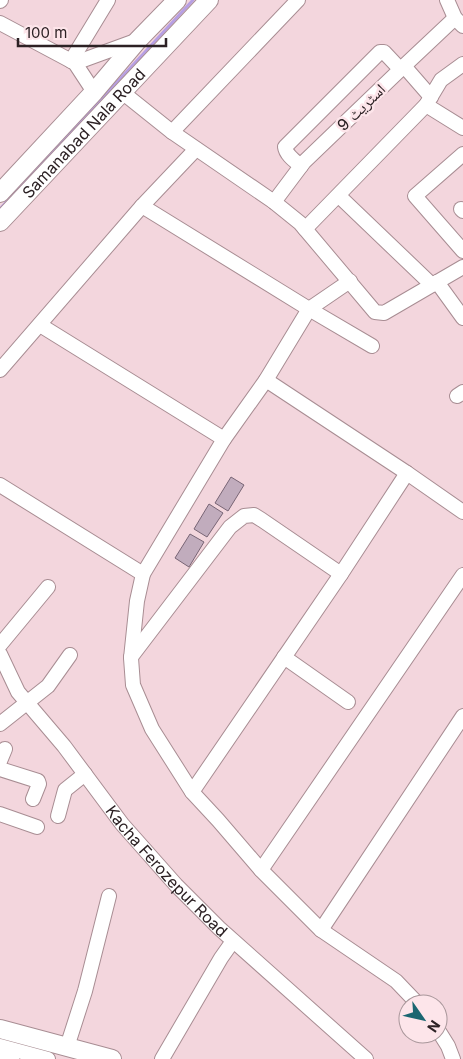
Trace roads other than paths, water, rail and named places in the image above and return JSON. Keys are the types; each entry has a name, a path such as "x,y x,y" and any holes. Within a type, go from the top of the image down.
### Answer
{"main road":[{"name":"Samanabad Nala Road","path":"0,222 209,0"},
{"path":"0,193 94,92 138,40 172,4 184,27"},
{"path":"0,1029 112,1059"},
{"path":"0,1056 10,1059"}],"street":[{"path":"73,62 108,0"},
{"path":"172,132 298,0"},
{"path":"447,0 459,22"},
{"name":"اسٹریٹ 9","path":"274,202 301,166 402,68 459,22"},
{"path":"0,23 73,62 94,92"},
{"path":"73,62 138,40"},
{"path":"301,166 287,153 285,147 380,52 384,52 402,68 429,101 463,128"},
{"path":"305,229 429,101 441,80 463,64"},
{"path":"122,92 172,132 274,202 300,223 375,312 384,313 463,267"},
{"path":"0,370 142,206 196,149"},
{"path":"463,154 415,196 463,251"},
{"path":"339,196 435,284 463,318"},
{"path":"142,206 372,346"},
{"path":"350,281 309,309 266,380 224,440 143,574 137,601 131,658 133,685 152,729 192,792 261,870 321,930 396,980 409,994"},
{"path":"40,325 224,440"},
{"path":"266,380 463,512"},
{"path":"192,792 341,574 407,473"},
{"path":"0,485 143,574"},
{"path":"131,658 230,527 244,516 254,515 341,574"},
{"path":"261,870 463,575"},
{"path":"0,644 48,587"},
{"name":"Kacha Ferozepur Road","path":"0,654 4,668 18,692 64,746 122,824 176,885 234,942 366,1059"},
{"path":"0,724 48,686 70,656"},
{"path":"284,657 348,702"},
{"path":"321,930 463,716"},
{"path":"0,769 38,781 39,784 33,799"},
{"path":"58,816 66,790 85,774"},
{"path":"0,814 37,827"},
{"path":"67,1047 84,992 109,896"},
{"path":"162,1059 222,958 234,942"},
{"path":"447,1044 453,1059"},
{"path":"0,1046 48,1059"}],"waterway":[{"path":"0,209 193,0"}]}
